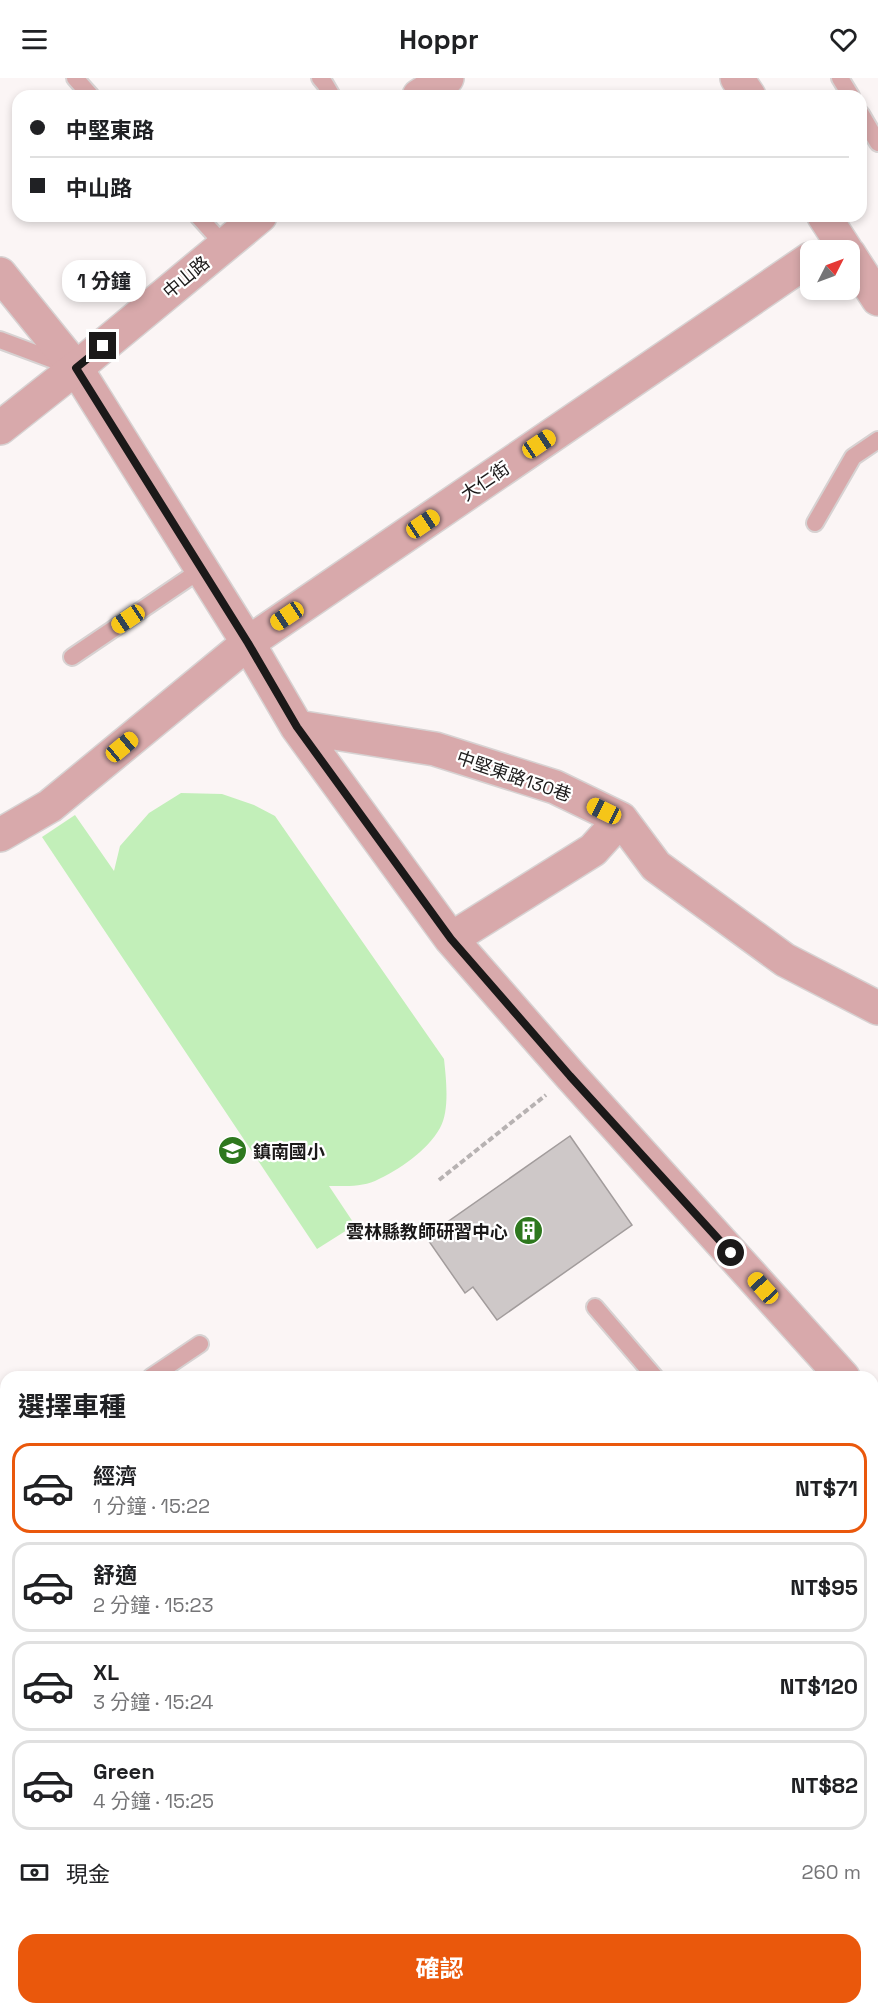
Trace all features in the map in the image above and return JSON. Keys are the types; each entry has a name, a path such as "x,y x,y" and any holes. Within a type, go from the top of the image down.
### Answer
{"street":[{"path":"428,90 447,78"},
{"name":"中山路","path":"0,428 253,222"},
{"name":"大仁街","path":"0,835 50,806 248,643 800,266"},
{"path":"0,274 76,368 248,643 297,727 451,939 570,1076 838,1371"},
{"path":"860,275 878,299"},
{"name":"中堅東路130巷","path":"297,727 435,749 555,787 621,819 656,866 785,960 878,1008"},
{"path":"451,939 593,850 621,819"}],"lane":[{"path":"75,78 86,90"},
{"path":"867,124 878,143"},
{"path":"203,222 224,245"},
{"path":"0,340 76,368"},
{"path":"815,523 853,457 878,440"},
{"path":"72,657 202,569"},
{"path":"595,1306 651,1371"},
{"path":"161,1371 200,1344"}],"path":[{"path":"440,1180 570,1076"}],"green space":[{"path":"181,793 222,794 254,805 275,816 444,1059 445,1112 440,1128 428,1144 412,1159 375,1181 358,1185 329,1186 355,1225 317,1249 42,837 75,815 114,871 120,846 149,813"}],"building":[{"name":"雲林縣教師研習中心","path":"570,1136 632,1225 497,1320 473,1287 465,1293 426,1237"}],"place":[{"name":"鎮南國小","path":"232,1151"},
{"name":"雲林縣教師研習中心","path":"529,1231"}],"route":[{"path":"103,346 76,368 248,643 297,727 451,939 570,1076 731,1253"}]}
